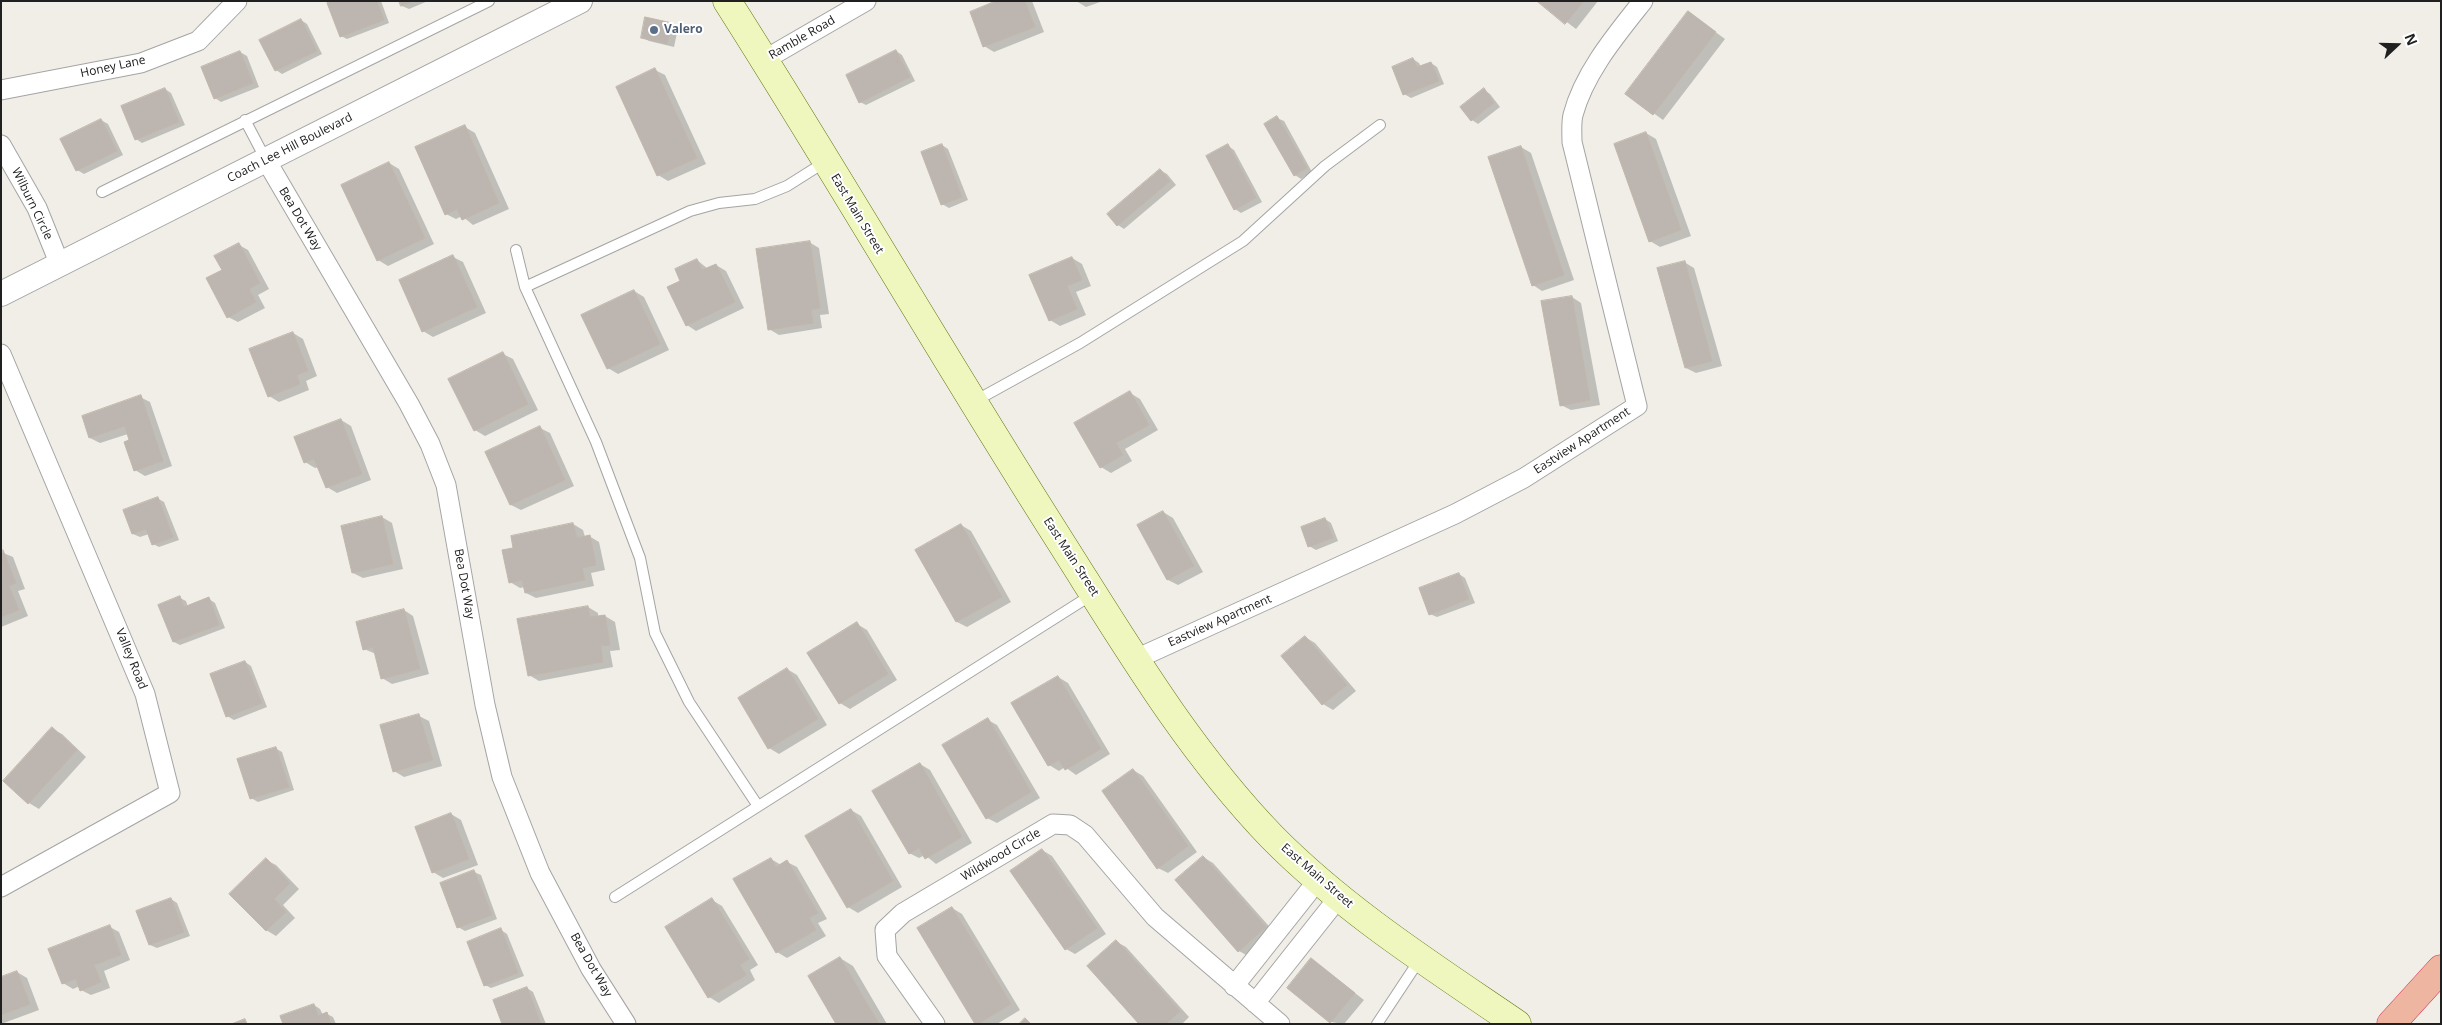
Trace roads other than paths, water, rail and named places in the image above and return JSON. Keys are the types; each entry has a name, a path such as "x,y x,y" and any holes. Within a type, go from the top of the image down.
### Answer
{"highway":[{"path":"2391,1024 2441,969"}],"main road":[{"name":"East Main Street","path":"727,1 972,403 1136,659 1183,729 1219,777 1271,836 1328,888 1420,958 1517,1024"}],"street":[{"name":"Honey Lane","path":"1,90 141,63 198,41 237,1"},
{"name":"Coach Lee Hill Boulevard","path":"1,294 580,1"},
{"name":"Ramble Road","path":"764,60 866,1"},
{"name":"Eastview Apartment","path":"1136,659 1455,514 1524,478 1637,406 1572,142 1572,117 1587,80 1624,24 1643,1"},
{"name":"Wilburn Circle","path":"1,145 37,208 60,265"},
{"name":"Bea Dot Way","path":"266,160 409,404 430,444 446,485 485,705 502,777 540,873 591,969 626,1024"},
{"name":"Valley Road","path":"1,354 145,694 170,793 1,887"},
{"name":"Wildwood Circle","path":"935,1024 888,956 885,930 903,913 1052,824 1070,825 1085,835 1155,917 1280,1024"},
{"path":"1234,986 1328,888"},
{"path":"1255,1003 1328,888"}],"lane":[{"path":"102,192 489,1"},
{"path":"245,120 266,160"},
{"path":"972,403 1080,343 1243,241 1325,166 1380,125"},
{"path":"525,287 690,211 719,203 755,199 787,186 825,162"},
{"path":"516,250 525,287 596,442 640,558 655,633 688,702 758,806"},
{"path":"615,897 1094,593"},
{"path":"1377,1024 1420,958"}],"place":[{"name":"Valero","path":"654,30"}]}
